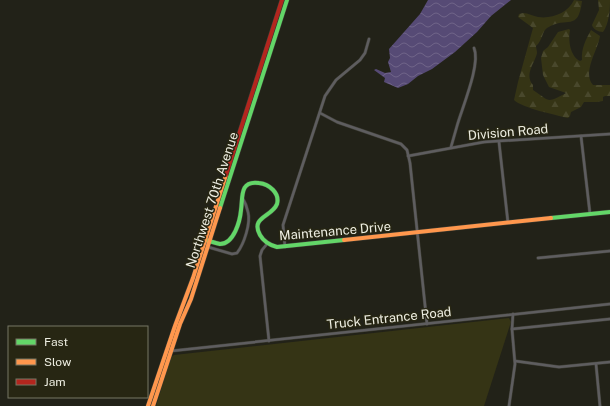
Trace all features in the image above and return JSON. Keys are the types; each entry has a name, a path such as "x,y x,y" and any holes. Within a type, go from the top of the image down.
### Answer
{"main road":[{"name":"Northwest 70th Avenue","path":"148,406 190,299 208,247 207,241 282,0"},
{"name":"Northwest 70th Avenue","path":"153,406 169,351 287,0"},
{"name":"Maintenance Drive","path":"242,197 242,191 249,184 260,183 269,186 276,195 277,199 275,207 262,216 258,225 259,235 267,244 277,247 610,212"},
{"path":"207,241 221,244 230,240 240,213 242,197"}],"street":[{"path":"285,247 283,225 328,92 339,77 360,60 365,53 370,39"},
{"path":"451,147 473,76 476,56 474,48"},
{"path":"320,113 337,122 401,144 407,150 427,324"},
{"name":"Division Road","path":"408,156 484,142 610,134"},
{"path":"581,136 590,214"},
{"path":"499,142 508,223"},
{"path":"208,247 232,254 237,253 246,233 249,218 242,197"},
{"path":"267,244 262,250 260,256 269,341"},
{"path":"538,258 610,251"},
{"name":"Truck Entrance Road","path":"169,351 610,304"},
{"path":"509,406 514,361 512,329 513,314"},
{"path":"512,329 610,318"},
{"path":"514,361 559,367 610,362"},
{"path":"596,364 600,406"}],"green space":[{"path":"574,0 582,1 578,17 570,22 554,24 545,29 536,46 537,53 530,73 533,90 548,100 555,99 566,93 549,87 543,75 541,58 543,51 548,47 558,32 569,29 570,47 574,55 580,61 582,60 584,44 591,30 600,36 590,67 590,80 593,85 610,85 610,96 603,97 603,101 584,102 581,107 571,112 568,118 524,106 514,100 533,28 518,17 519,14 523,13 538,17 554,16 564,12"},
{"path":"598,0 610,0 608,21 603,32 596,30 592,25 599,10"},
{"path":"509,318 511,322 484,406 156,406 171,357 174,355"}],"water":[{"path":"428,0 511,0 491,16 477,32 455,52 432,69 418,76 408,84 398,88 384,82 385,78 374,70 376,69 385,73 391,72 388,62 390,58 389,49 420,14"}],"traffic: fast":[{"path":"220,208 287,0"},
{"path":"205,240 220,244 225,243 233,236 239,220 243,191 248,184 253,183 259,183 270,187 277,196 277,204 258,224 260,235 267,243 277,247 344,240"},
{"path":"551,218 610,212"}],"traffic: slow":[{"path":"148,406 193,278 226,175"},
{"path":"153,406 180,324 191,299 220,208"},
{"path":"344,240 551,218"}],"traffic: jam":[{"path":"226,175 282,0"}]}
